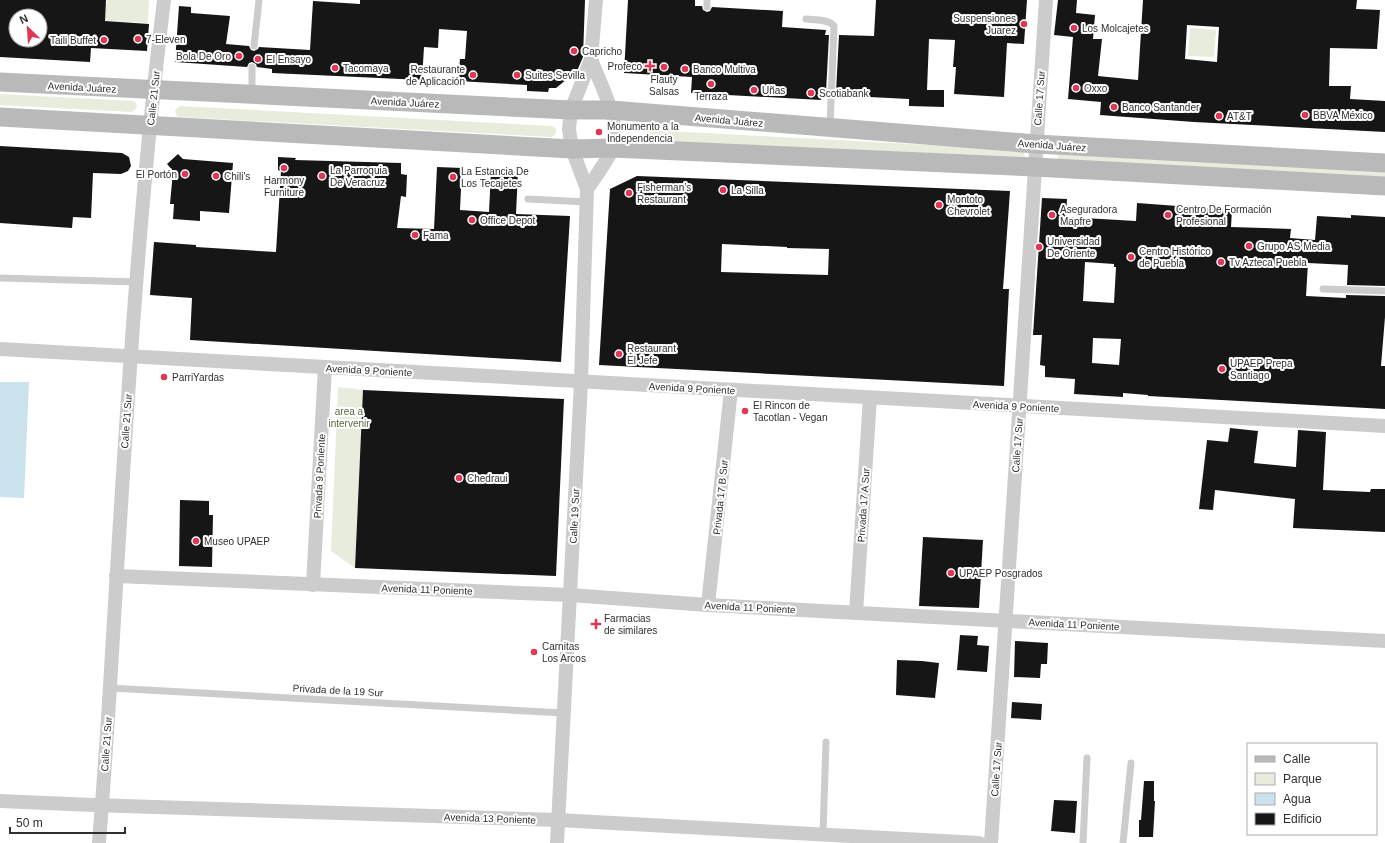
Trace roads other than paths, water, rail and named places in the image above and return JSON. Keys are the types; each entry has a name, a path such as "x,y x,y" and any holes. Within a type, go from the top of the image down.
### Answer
{"main road":[{"name":"Avenida Juárez","path":"0,82 571,110 611,110 1036,144 1385,163"},
{"path":"0,117 572,149 612,148 1035,167 1385,186"}],"street":[{"name":"Calle 21 Sur","path":"99,843 130,356 150,125 164,0"},
{"name":"Calle 19 Sur","path":"557,843 582,382 587,196 572,149 569,129 571,110 591,59 596,0"},
{"name":"Calle 17 Sur","path":"991,843 1046,0"},
{"name":"Calle 19 Sur","path":"587,196 612,148 615,132 611,110 591,59"},
{"name":"Avenida 9 Poniente","path":"0,349 1385,426"},
{"name":"Privada 9 Poniente","path":"313,585 325,367"},
{"name":"Privada 17 B Sur","path":"708,605 731,390"},
{"name":"Privada 17 A Sur","path":"856,613 870,398"},
{"name":"Avenida 11 Poniente","path":"116,576 570,595 708,605 1385,641"},
{"name":"Avenida 13 Poniente","path":"0,800 102,806 558,820 823,834 854,840 979,843"}],"lane":[{"path":"254,46 259,0"},
{"path":"806,19 832,22 834,26 830,128"},
{"path":"252,67 252,95"},
{"path":"528,199 587,196"},
{"path":"0,278 137,282"},
{"path":"1324,289 1385,291"},
{"name":"Privada de la 19 Sur","path":"110,688 564,713"},
{"path":"823,834 826,742"},
{"path":"1083,843 1087,758"},
{"path":"1123,843 1131,763"}],"water":[{"path":"0,382 29,382 24,498 0,497"}],"place":[{"name":"Suspensiones Juarez","path":"1024,24"},
{"name":"Los Molcajetes","path":"1074,28"},
{"name":"7-Eleven","path":"138,39"},
{"name":"Taili Buffet","path":"104,40"},
{"name":"Capricho","path":"574,51"},
{"name":"Bola De Oro","path":"239,56"},
{"name":"El Ensayo","path":"258,59"},
{"name":"Profeco","path":"650,66"},
{"name":"Flauty Salsas","path":"664,67"},
{"name":"Tacomaya","path":"335,68"},
{"name":"Banco Multiva","path":"685,69"},
{"name":"Restaurante de Aplicación","path":"473,75"},
{"name":"Suites Sevilla","path":"517,75"},
{"name":"Terraza","path":"711,84"},
{"name":"Oxxo","path":"1076,88"},
{"name":"Uñas","path":"754,90"},
{"name":"Scotiabank","path":"811,93"},
{"name":"Banco Santander","path":"1114,107"},
{"name":"BBVA México","path":"1305,115"},
{"name":"AT&T","path":"1219,116"},
{"name":"Monumento a la Independencia","path":"599,132"},
{"name":"Harmony Furniture","path":"284,168"},
{"name":"El Portón","path":"185,174"},
{"name":"Chili's","path":"216,176"},
{"name":"La Parroquia De Veracruz","path":"322,176"},
{"name":"La Estancia De Los Tecajetes","path":"453,177"},
{"name":"La Silla","path":"723,190"},
{"name":"Fisherman’s Restaurant","path":"629,193"},
{"name":"Montoto Chevrolet","path":"939,205"},
{"name":"Aseguradora Mapfre","path":"1052,215"},
{"name":"Centro De Formación Profesional","path":"1168,215"},
{"name":"Office Depot","path":"472,220"},
{"name":"Fama","path":"415,235"},
{"name":"Grupo AS Media","path":"1249,246"},
{"name":"Universidad De Oriente","path":"1039,247"},
{"name":"Centro Histórico de Puebla","path":"1131,257"},
{"name":"Tv Azteca Puebla","path":"1221,262"},
{"name":"Restaurant El Jefe","path":"619,354"},
{"name":"UPAEP Prepa Santiago","path":"1222,369"},
{"name":"ParriYardas","path":"164,377"},
{"name":"El Rincon de Tacotlan - Vegan","path":"745,411"},
{"name":"Chedraui","path":"459,478"},
{"name":"Museo UPAEP","path":"196,541"},
{"name":"UPAEP Posgrados","path":"951,573"},
{"name":"Farmacias de similares","path":"596,624"},
{"name":"Carnitas Los Arcos","path":"534,652"}],"park label":[{"name":"area a intervenir","path":"349,416"}]}
